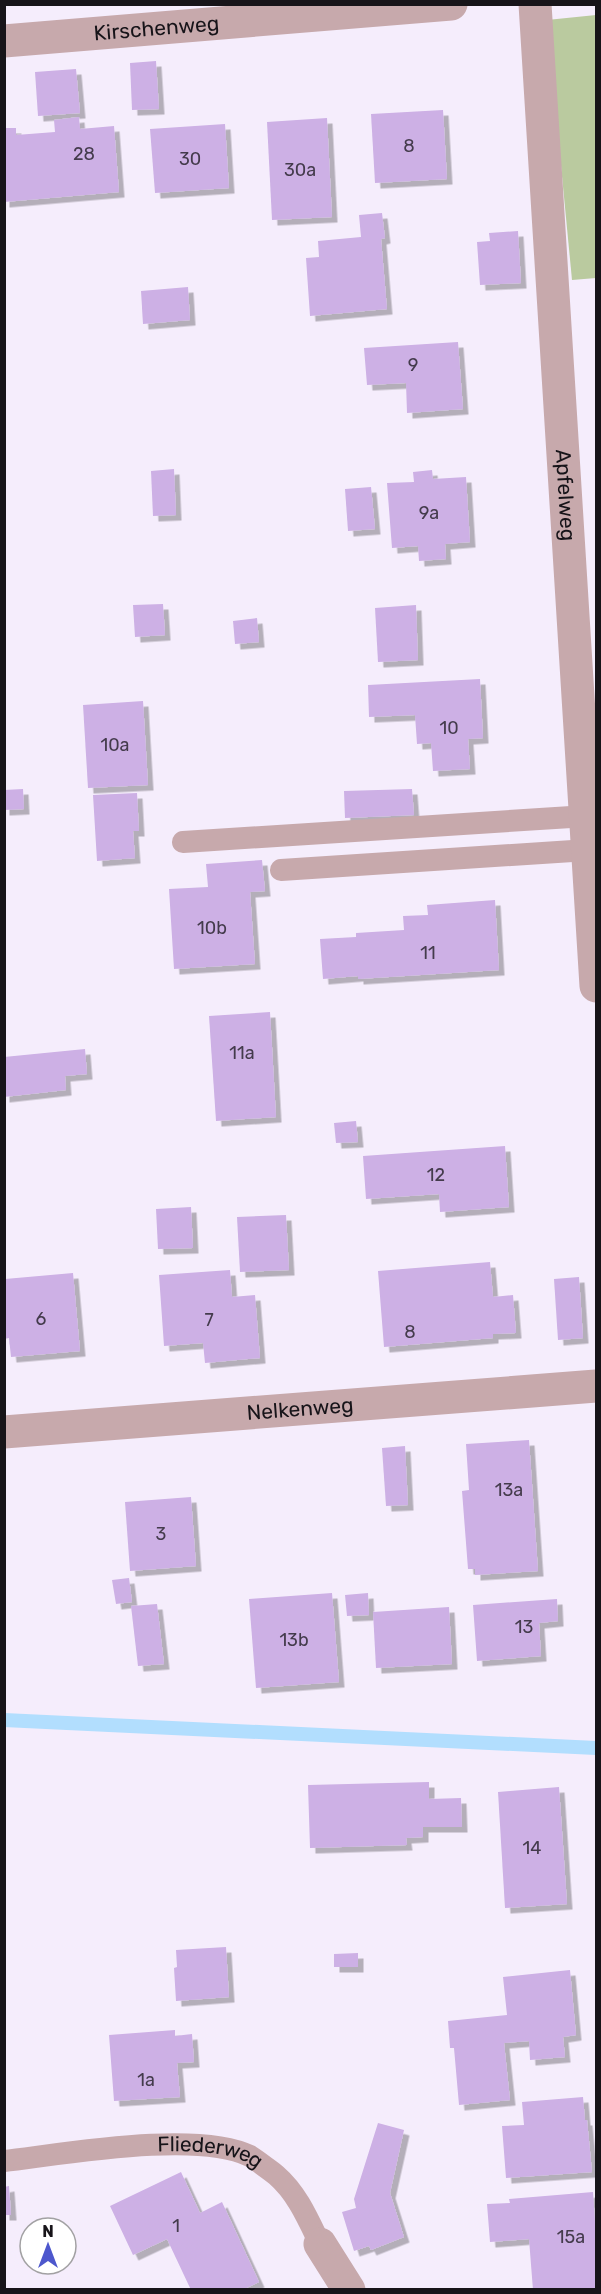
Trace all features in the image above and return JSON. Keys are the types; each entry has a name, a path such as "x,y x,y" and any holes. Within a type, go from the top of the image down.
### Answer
{"street":[{"name":"Kirschenweg","path":"4,41 451,4"},
{"name":"Apfelweg","path":"535,4 597,986"},
{"name":"Nelkenweg","path":"4,1432 597,1386"},
{"name":"Fliederweg","path":"320,2244 349,2289"}],"lane":[{"path":"183,842 586,816"},
{"path":"281,870 588,850"},
{"name":"Fliederweg","path":"4,2161 165,2145 225,2148 249,2156 276,2175 297,2198 320,2244"}],"green space":[{"path":"596,15 596,278 572,280 547,20"}],"building":[{"path":"156,61 159,109 132,110 130,63"},
{"path":"76,69 80,113 38,116 35,72"},
{"path":"443,110 447,179 375,183 371,114"},
{"path":"79,117 80,129 114,126 119,192 4,202 4,128 16,128 16,135 55,132 54,120"},
{"path":"327,118 332,217 272,220 267,122"},
{"path":"225,124 229,188 155,193 150,129"},
{"path":"382,213 385,238 381,239 387,309 310,316 306,258 319,257 318,241 361,237 359,215"},
{"path":"518,231 521,283 480,285 477,242 490,241 489,233"},
{"path":"188,287 190,320 143,324 141,291"},
{"path":"458,342 463,409 407,413 406,383 367,385 364,348"},
{"path":"174,469 176,515 153,516 151,471"},
{"path":"432,470 433,479 466,477 470,542 445,544 446,559 419,561 418,546 392,548 387,483 414,482 413,472"},
{"path":"371,487 375,529 348,531 345,489"},
{"path":"163,604 165,635 135,637 133,605"},
{"path":"416,605 418,660 378,662 375,608"},
{"path":"257,618 259,642 235,644 233,621"},
{"path":"480,679 483,738 468,739 470,769 433,771 431,743 417,744 415,715 369,717 368,685"},
{"path":"143,701 148,785 88,788 83,705"},
{"path":"23,789 24,809 4,810 4,790"},
{"path":"412,789 414,815 345,818 344,791"},
{"path":"137,793 139,831 133,831 135,858 97,861 93,795"},
{"path":"262,860 265,891 250,892 255,964 174,969 169,889 208,887 206,864"},
{"path":"495,900 499,970 323,979 320,939 356,937 356,933 404,930 403,916 428,915 427,905"},
{"path":"270,1012 276,1117 216,1121 209,1016"},
{"path":"85,1049 87,1074 65,1076 66,1090 4,1097 4,1057"},
{"path":"356,1121 358,1142 336,1143 334,1123"},
{"path":"505,1146 509,1207 440,1212 439,1194 366,1199 363,1156"},
{"path":"191,1207 193,1248 158,1249 156,1209"},
{"path":"286,1215 289,1270 240,1272 237,1217"},
{"path":"490,1262 493,1297 513,1295 516,1333 493,1334 493,1338 384,1347 378,1271"},
{"path":"230,1270 232,1297 255,1295 260,1358 205,1363 203,1343 164,1346 159,1275"},
{"path":"73,1273 80,1351 11,1357 9,1338 4,1339 5,1279"},
{"path":"579,1277 583,1338 558,1340 554,1279"},
{"path":"529,1440 538,1571 475,1575 475,1569 468,1569 462,1491 469,1490 466,1444"},
{"path":"405,1446 408,1505 386,1506 382,1448"},
{"path":"191,1497 196,1566 130,1571 125,1502"},
{"path":"129,1578 132,1602 116,1604 112,1580"},
{"path":"332,1593 339,1682 256,1688 249,1599"},
{"path":"368,1593 369,1615 347,1616 345,1595"},
{"path":"557,1599 558,1621 539,1623 541,1656 477,1661 473,1605"},
{"path":"157,1604 164,1664 138,1666 131,1606"},
{"path":"449,1607 452,1664 376,1668 373,1612"},
{"path":"429,1782 429,1799 461,1798 462,1827 423,1827 423,1837 406,1838 407,1845 310,1848 308,1785"},
{"path":"559,1787 567,1904 505,1908 498,1792"},
{"path":"226,1947 229,1997 176,2001 174,1968 177,1967 176,1950"},
{"path":"358,1953 358,1967 334,1967 334,1954"},
{"path":"570,1970 576,2035 563,2037 565,2057 530,2060 529,2041 504,2043 510,2100 459,2105 454,2048 450,2048 448,2021 507,2015 503,1977"},
{"path":"175,2030 175,2036 192,2034 194,2062 177,2063 180,2097 114,2101 109,2035"},
{"path":"583,2097 592,2172 506,2178 502,2126 524,2125 522,2102"},
{"path":"378,2123 404,2130 390,2193 404,2237 371,2250 369,2246 354,2251 342,2212 356,2208 354,2199"},
{"path":"181,2172 200,2213 222,2202 259,2282 242,2290 191,2290 167,2239 133,2255 110,2206"},
{"path":"9,2186 11,2215 4,2215 4,2187"},
{"path":"593,2192 596,2290 533,2290 529,2239 490,2242 487,2204 510,2203 509,2199"}],"waterway":[{"path":"4,1720 596,1748"}]}
